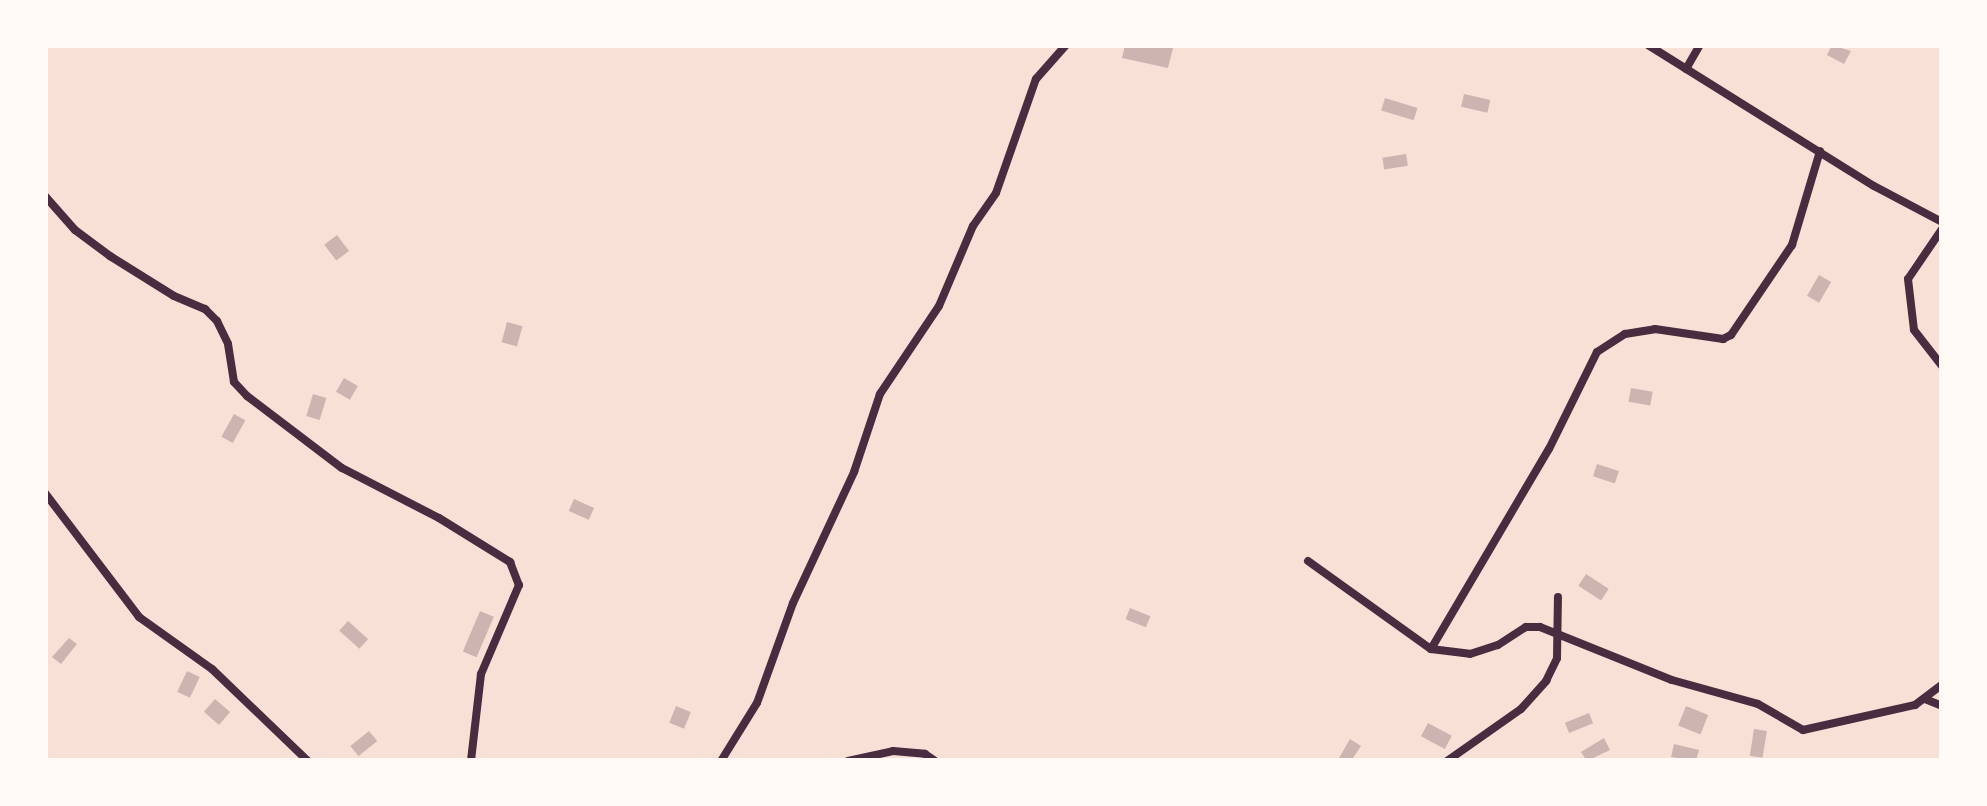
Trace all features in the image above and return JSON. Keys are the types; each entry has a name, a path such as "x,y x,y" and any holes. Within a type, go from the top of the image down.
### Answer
{"street":[{"path":"722,761 757,703 793,604 854,472 880,394 939,306 973,226 996,193 1036,79 1066,45"},
{"path":"1648,45 1942,225 1908,279 1914,330 1942,366"},
{"path":"1686,69 1700,45"},
{"path":"1431,649 1549,449 1597,352 1625,334 1654,329 1723,339 1732,335 1792,245 1820,151"},
{"path":"45,196 76,230 110,256 174,296 204,308 217,320 228,344 234,382 247,396 342,468 439,518 510,562 519,585 481,674 471,761"},
{"path":"45,492 140,618 212,669 308,761"},
{"path":"1308,561 1431,649 1470,654 1513,638 1526,627 1558,632 1672,680 1758,704 1803,730 1925,700 1942,685"},
{"path":"1447,761 1521,709 1546,681 1557,658 1558,597"},
{"path":"1925,700 1942,706"},
{"path":"848,761 893,750 925,754 935,761"}],"building":[{"path":"1125,45 1173,48 1168,68 1122,58"},
{"path":"1832,45 1851,51 1844,64 1827,55"},
{"path":"1464,94 1490,100 1487,113 1461,107"},
{"path":"1385,98 1418,108 1414,120 1381,110"},
{"path":"1406,154 1408,166 1384,170 1382,158"},
{"path":"337,235 349,251 336,261 324,245"},
{"path":"1819,275 1831,282 1819,303 1807,296"},
{"path":"507,322 522,326 517,346 502,342"},
{"path":"344,378 358,386 350,400 336,392"},
{"path":"1631,388 1653,392 1650,406 1629,402"},
{"path":"313,394 326,398 320,420 306,416"},
{"path":"234,414 245,420 233,443 221,437"},
{"path":"1597,464 1619,471 1615,483 1593,476"},
{"path":"574,499 594,508 589,520 569,511"},
{"path":"1586,574 1609,589 1601,600 1578,586"},
{"path":"1130,608 1150,616 1146,627 1126,619"},
{"path":"480,611 494,617 477,657 463,652"},
{"path":"348,621 368,639 359,649 339,631"},
{"path":"69,638 77,644 61,664 52,657"},
{"path":"187,671 200,677 190,698 177,692"},
{"path":"215,699 230,712 219,725 204,712"},
{"path":"676,706 691,712 684,729 669,723"},
{"path":"1686,706 1708,715 1700,734 1678,725"},
{"path":"1589,713 1593,723 1569,733 1565,723"},
{"path":"1428,723 1452,736 1445,749 1421,736"},
{"path":"1754,729 1767,731 1763,758 1750,756"},
{"path":"369,731 377,741 359,756 350,746"},
{"path":"1604,738 1610,750 1587,761 1581,752"},
{"path":"1350,739 1361,746 1351,761 1344,761 1339,758"},
{"path":"1674,744 1699,750 1696,761 1671,757"}]}
